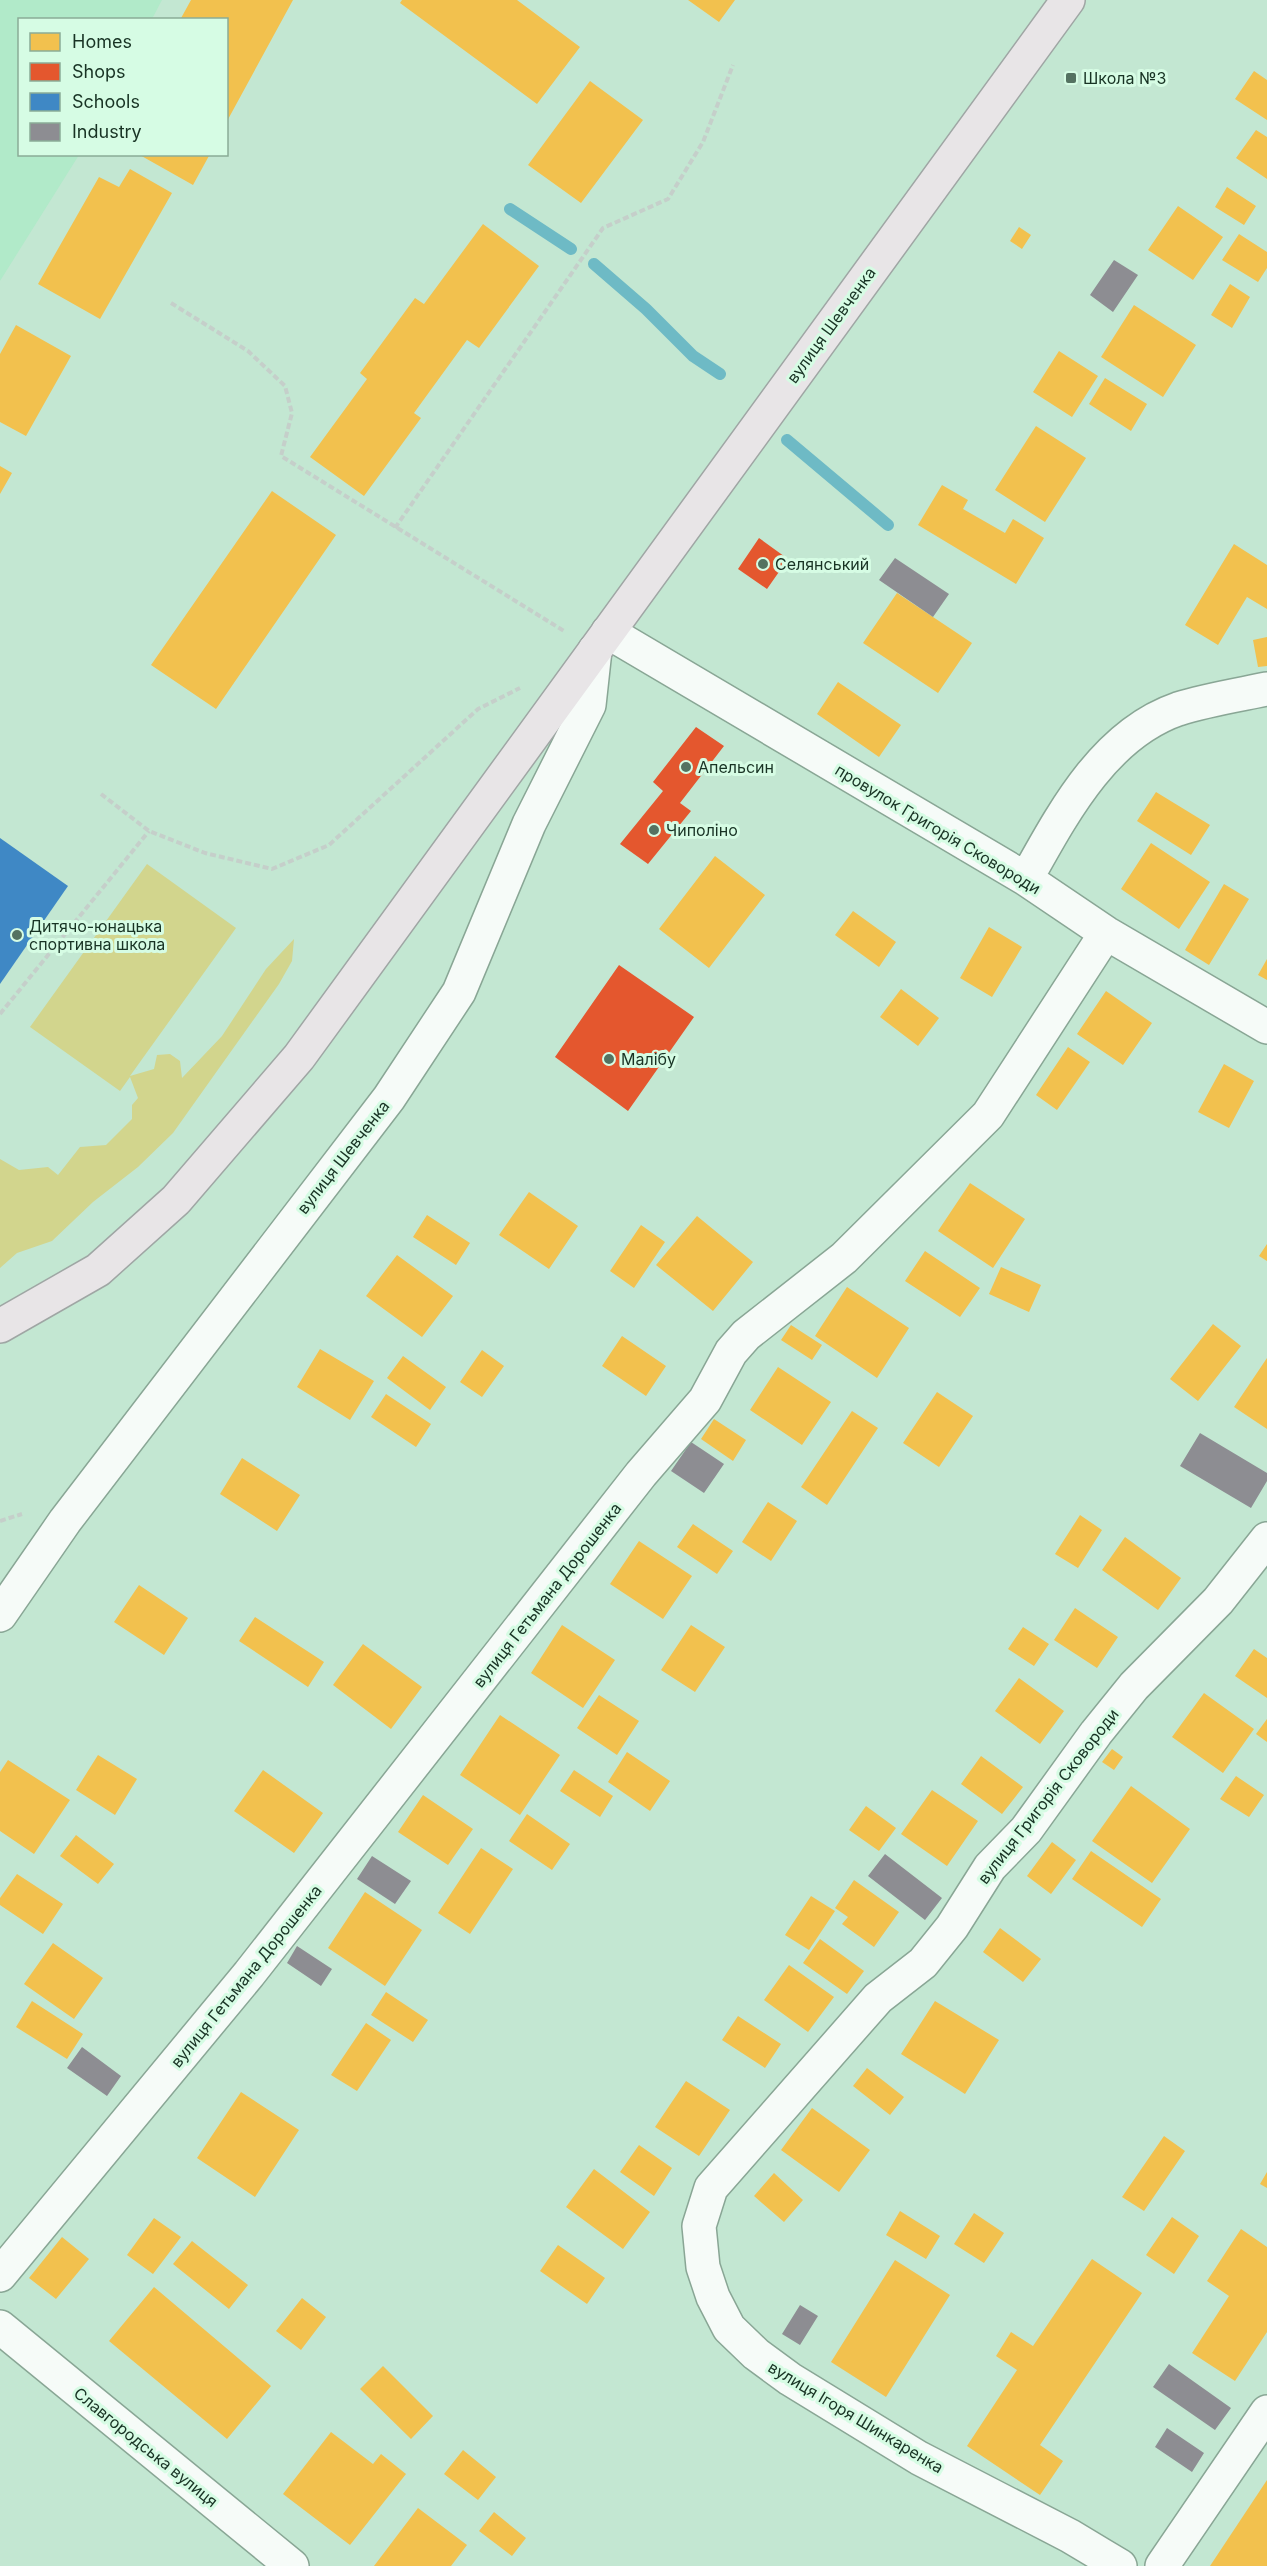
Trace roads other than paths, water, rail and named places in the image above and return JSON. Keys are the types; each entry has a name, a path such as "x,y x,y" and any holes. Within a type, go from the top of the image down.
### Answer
{"main road":[{"name":"вулиця Шевченка","path":"0,1326 98,1270 176,1200 299,1058 1068,0"}],"street":[{"name":"провулок Григорія Сковороди","path":"601,641 1026,879 1106,933 1267,1027"},
{"name":"вулиця Шевченка","path":"0,1615 65,1521 389,1098 459,992 529,824 589,705 601,641"},
{"path":"1026,879 1062,814 1118,745 1151,723 1177,710 1267,689"},
{"name":"вулиця Гетьмана Дорошенка","path":"0,2275 249,1974 641,1474 705,1400 731,1352 746,1335 843,1257 988,1114 1106,933"},
{"name":"вулиця Григорія Сковороди","path":"711,2188 878,1998 923,1963 952,1927 990,1867 1026,1830 1096,1733 1134,1686 1218,1601 1267,1539"},
{"name":"вулиця Ігоря Шинкаренка","path":"711,2188 699,2226 703,2267 713,2297 729,2328 756,2354 790,2379 919,2458 1070,2536 1120,2566"},
{"name":"Славгородська вулиця","path":"0,2327 292,2566"},
{"path":"1162,2566 1267,2412"}],"waterway":[{"path":"510,209 571,249"},
{"path":"594,264 646,309 693,356 720,374"},
{"path":"787,440 888,525"}],"place":[{"name":"Школа №3","path":"1071,78"},
{"name":"Селянський","path":"763,564"},
{"name":"Апельсин","path":"686,767"},
{"name":"Чиполіно","path":"654,830"},
{"name":"Дитячо-юнацька спортивна школа","path":"17,935"},
{"name":"Малібу","path":"609,1059"}]}
